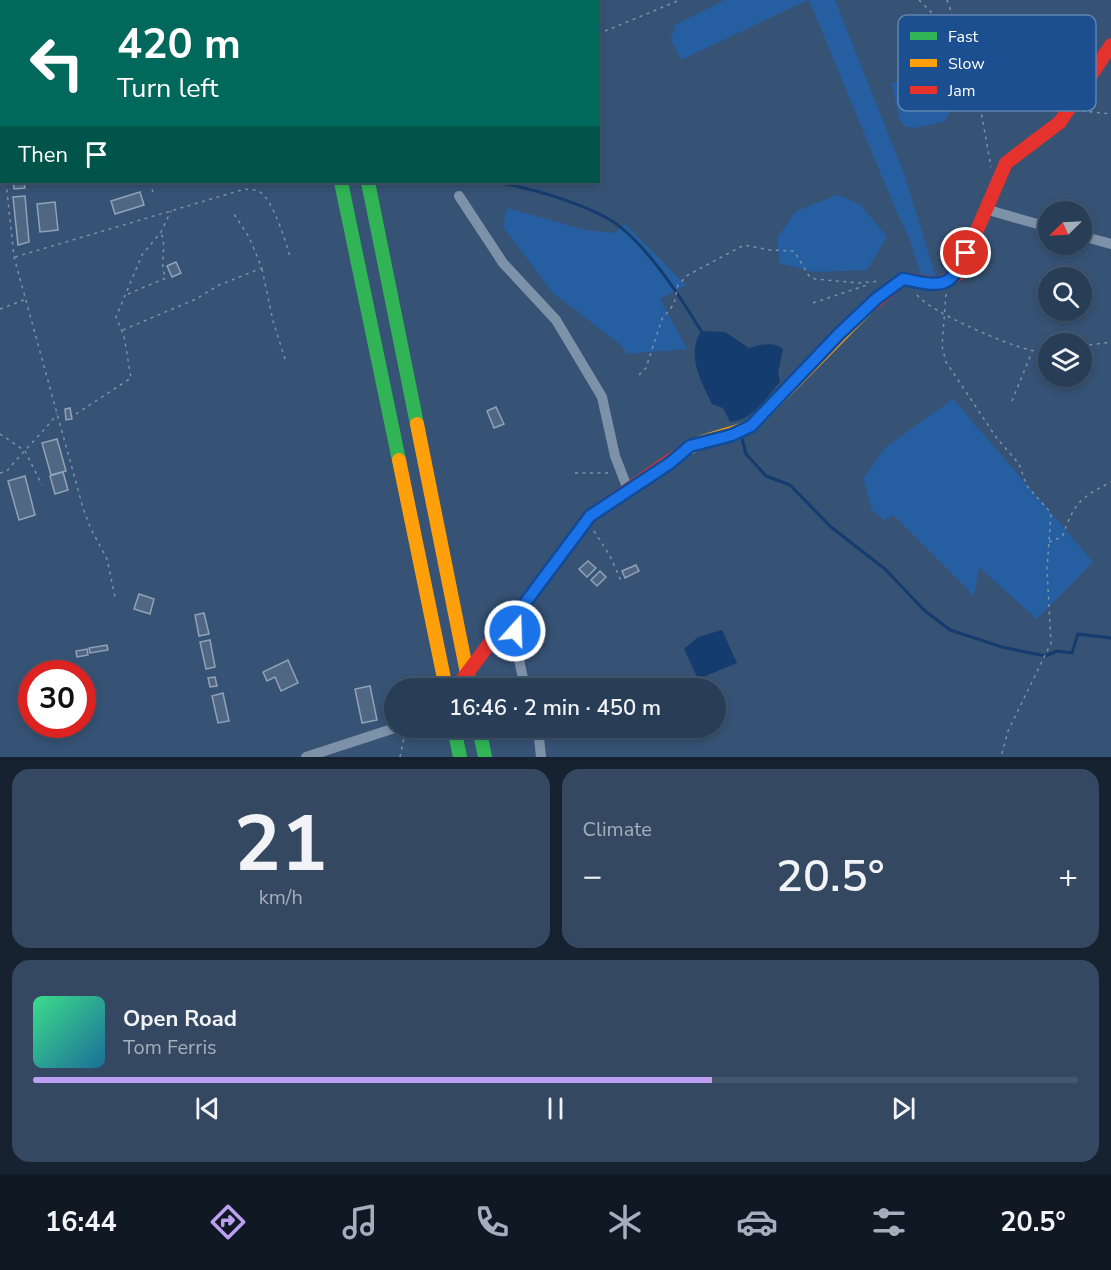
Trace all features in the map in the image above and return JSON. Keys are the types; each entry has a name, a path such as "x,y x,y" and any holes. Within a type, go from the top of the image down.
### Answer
{"main road":[{"path":"1096,69 1111,45"},
{"path":"464,678 489,644 519,611 587,520 670,463 690,446 732,435 751,426 839,334 876,299 903,279 932,285 946,284 958,274 994,188 1009,159 1048,133 1069,111"},
{"path":"339,183 444,678"},
{"path":"370,183 468,678"},
{"path":"456,738 460,757"},
{"path":"481,738 485,757"}],"street":[{"path":"459,196 503,262 556,320 602,397 615,456 629,492"},
{"path":"985,209 1038,224"},
{"path":"1092,239 1111,244"},
{"path":"519,611 515,631 523,678"},
{"path":"306,757 384,732"},
{"path":"539,738 541,757"}],"path":[{"path":"600,33 680,0"},
{"path":"919,0 934,15"},
{"path":"947,0 953,15"},
{"path":"981,111 994,188"},
{"path":"1087,111 1111,114"},
{"path":"6,183 14,257 24,300 83,508 107,559 115,597"},
{"path":"150,183 154,196"},
{"path":"14,257 241,190 258,191 277,218 290,257"},
{"path":"76,414 131,378 122,331 116,317 142,255 161,232 172,210"},
{"path":"232,211 249,237 267,280 273,321 286,362"},
{"path":"126,294 166,278 161,264 164,243 161,232"},
{"path":"639,375 646,368 662,319 674,303 678,285 688,275 744,245 794,251 809,276 815,279 883,281"},
{"path":"122,331 262,268"},
{"path":"813,303 874,282"},
{"path":"946,284 942,346 946,362 996,437 1019,464 1027,486 1051,513 1048,542 1052,643 1008,731 1001,757"},
{"path":"916,294 925,304 1004,342 1032,351 1038,351"},
{"path":"0,309 24,300"},
{"path":"1092,345 1111,342"},
{"path":"1012,401 1032,351"},
{"path":"0,473 7,471 40,437 57,414"},
{"path":"0,434 25,451 42,485"},
{"path":"1048,542 1062,537 1073,507 1084,496 1111,482"},
{"path":"587,520 610,556 622,583"},
{"path":"400,757 404,738"}],"shaded area":[{"path":"725,0 808,0 681,60 671,39 675,25"},
{"path":"809,0 835,0 904,174 938,284 926,290 908,235"},
{"path":"898,82 898,111 950,111 945,121 917,128 906,127 899,119 892,83"},
{"path":"837,195 860,204 887,237 867,270 814,272 779,263 777,238 796,211"},
{"path":"507,208 585,230 614,233 625,224 686,285 660,299 687,349 627,354 621,345 553,293 503,227"},
{"path":"701,331 725,332 749,348 771,344 783,349 778,373 780,382 752,413 738,421 730,422 723,408 712,404 700,377 695,350"},
{"path":"953,399 1093,562 1037,619 979,567 974,596 893,515 884,520 872,510 863,478 886,447"},
{"path":"722,630 737,663 698,678 684,649 698,637"}],"building":[{"path":"13,183 24,183 25,188 14,189"},
{"path":"140,192 144,205 115,214 111,201"},
{"path":"25,196 29,242 18,245 13,197"},
{"path":"55,202 58,230 40,232 37,204"},
{"path":"176,262 181,273 172,277 167,266"},
{"path":"496,407 504,424 494,428 487,411"},
{"path":"70,408 72,419 66,420 65,409"},
{"path":"57,439 66,471 51,475 42,443"},
{"path":"63,472 68,490 55,494 50,476"},
{"path":"25,476 35,515 19,520 8,481"},
{"path":"588,561 596,568 587,577 579,569"},
{"path":"636,565 639,571 625,578 622,571"},
{"path":"600,571 606,577 597,586 591,580"},
{"path":"139,594 154,599 150,614 134,609"},
{"path":"204,613 209,634 199,636 195,615"},
{"path":"210,640 215,667 206,669 200,642"},
{"path":"107,645 108,650 90,653 89,648"},
{"path":"87,649 88,655 77,657 76,651"},
{"path":"288,660 298,683 281,691 275,677 267,681 263,672"},
{"path":"215,677 217,686 210,687 208,678"},
{"path":"370,686 377,720 362,723 355,689"},
{"path":"223,693 229,721 218,723 212,696"}],"waterway":[{"path":"501,183 567,201 595,212 621,227 660,269 701,331"},
{"path":"741,435 746,454 766,476 790,485 831,527 885,569 924,610 950,630 1002,647 1045,656 1057,651 1072,653 1078,634 1111,638"}],"traffic: fast":[{"path":"341,183 399,460"},
{"path":"368,183 417,424"},
{"path":"456,738 460,757"},
{"path":"481,738 485,757"}],"traffic: slow":[{"path":"684,451 697,444 751,426 867,308"},
{"path":"417,424 468,678"},
{"path":"399,460 444,678"}],"traffic: jam":[{"path":"1096,68 1111,45"},
{"path":"867,308 903,279 938,284 958,274 1006,163 1060,122 1067,111"},
{"path":"464,678 489,644 519,611 590,516 684,451"}],"route":[{"path":"515,631 519,611 590,516 629,492 690,446 732,435 751,426 839,334 876,299 903,279 932,285 946,284 958,274 966,253"}]}
